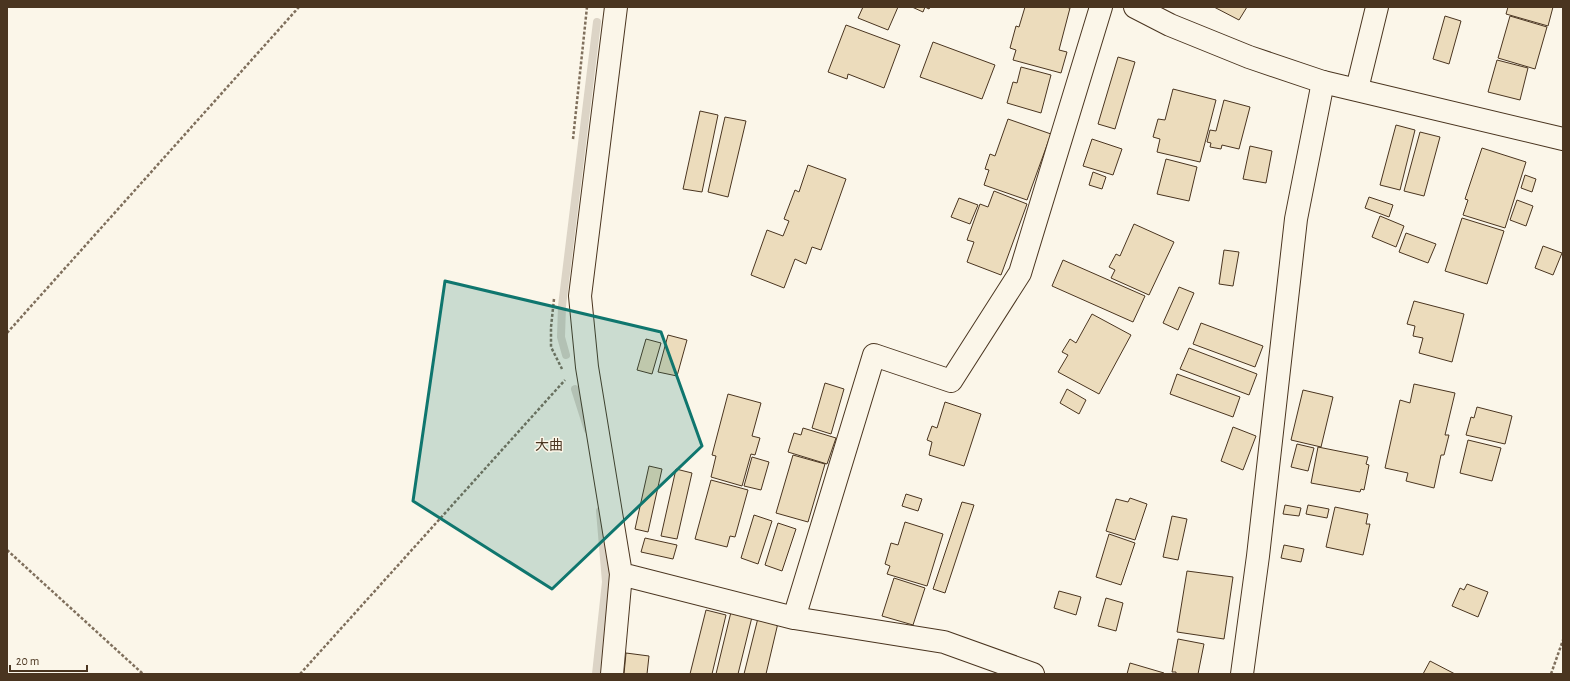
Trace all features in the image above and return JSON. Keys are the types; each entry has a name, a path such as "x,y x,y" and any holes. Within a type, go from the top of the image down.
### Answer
{"street":[{"path":"612,674 621,574 588,367 580,296 616,7"},
{"path":"794,618 874,355 951,381 1020,273 1101,7"},
{"path":"1135,7 1170,25 1242,54 1323,82 1563,139"},
{"path":"1357,89 1377,7"},
{"path":"1242,674 1258,556 1296,219 1323,82"},
{"path":"621,574 794,618 944,642 1033,674"}],"path":[{"path":"7,333 299,7"},
{"path":"300,674 566,379 588,367"},
{"path":"7,550 143,674"},
{"path":"1551,674 1563,640"}],"highlighted area":[{"path":"445,281 661,332 702,446 552,589 413,501"}],"building":[{"path":"863,7 898,7 888,30 858,18"},
{"path":"912,7 925,7 923,12"},
{"path":"1025,7 1070,8 1059,50 1067,52 1061,73 1013,60 1016,50 1010,48 1016,26 1019,27"},
{"path":"1214,7 1247,7 1239,20"},
{"path":"1508,7 1553,7 1548,26 1506,14"},
{"path":"1445,16 1461,21 1449,64 1433,59"},
{"path":"1510,16 1547,27 1535,69 1498,58"},
{"path":"846,25 900,45 884,88 848,74 847,79 828,72"},
{"path":"933,42 995,65 982,99 920,77"},
{"path":"1118,57 1135,62 1115,129 1098,124"},
{"path":"1497,60 1528,68 1520,100 1488,92"},
{"path":"1021,67 1051,75 1041,113 1007,103 1013,82 1017,83"},
{"path":"1173,89 1216,100 1200,162 1157,152 1160,139 1153,137 1158,119 1165,120"},
{"path":"1224,100 1250,107 1239,149 1222,145 1221,149 1210,147 1211,143 1207,142 1210,130 1216,131"},
{"path":"700,111 718,115 702,192 683,189"},
{"path":"725,117 746,121 728,197 708,192"},
{"path":"1008,119 1051,134 1027,200 984,185 989,170 985,169 990,154 995,156"},
{"path":"1396,125 1415,130 1400,190 1380,185"},
{"path":"1420,132 1440,137 1424,196 1404,191"},
{"path":"1092,139 1122,149 1113,175 1083,166"},
{"path":"1250,146 1272,151 1266,183 1243,179"},
{"path":"1482,148 1526,162 1505,228 1463,215 1468,200 1465,199"},
{"path":"1166,159 1197,167 1189,201 1157,194"},
{"path":"808,165 846,179 821,250 812,247 806,264 795,259 784,288 751,275 767,230 783,236 789,221 784,219 795,190 799,192"},
{"path":"1093,172 1106,177 1102,189 1089,185"},
{"path":"1525,175 1536,179 1532,192 1521,188"},
{"path":"994,191 1027,204 1001,275 967,262 974,242 967,240 980,204 988,207"},
{"path":"1369,197 1393,205 1389,217 1365,208"},
{"path":"959,198 978,205 970,224 951,217"},
{"path":"1517,200 1533,206 1526,226 1510,220"},
{"path":"1380,216 1404,226 1396,247 1372,237"},
{"path":"1462,218 1504,231 1487,284 1445,271"},
{"path":"1134,224 1174,242 1149,295 1111,278 1115,270 1109,267 1116,254 1120,256"},
{"path":"1406,233 1436,244 1428,263 1399,252"},
{"path":"1543,246 1562,253 1553,275 1535,268"},
{"path":"1224,250 1239,252 1233,286 1219,284"},
{"path":"1063,260 1145,296 1133,322 1052,286"},
{"path":"1179,287 1194,293 1178,330 1163,323"},
{"path":"1414,301 1464,314 1452,362 1419,353 1423,338 1413,336 1415,326 1407,324"},
{"path":"1092,314 1131,335 1099,394 1058,372 1068,355 1062,352 1070,339 1076,343"},
{"path":"1201,323 1263,346 1255,367 1193,344"},
{"path":"668,335 687,340 677,376 658,372"},
{"path":"646,339 661,343 652,374 637,370"},
{"path":"1189,348 1257,374 1249,395 1180,369"},
{"path":"1177,374 1240,397 1233,417 1170,394"},
{"path":"825,383 844,389 831,434 812,428"},
{"path":"1414,384 1455,393 1445,435 1449,435 1444,455 1441,455 1434,488 1406,481 1408,473 1385,468 1400,400 1410,403"},
{"path":"1067,389 1086,400 1079,414 1060,403"},
{"path":"1303,390 1333,397 1321,447 1291,440"},
{"path":"728,394 761,403 752,436 760,438 755,455 751,454 742,486 711,477 716,456 712,455"},
{"path":"945,402 981,414 964,466 929,455 932,442 927,440 932,426 937,428"},
{"path":"1477,407 1512,416 1505,444 1466,435 1471,417 1474,418"},
{"path":"1233,427 1256,436 1243,470 1221,461"},
{"path":"803,428 836,438 827,464 788,452 794,433 801,435"},
{"path":"1468,440 1501,448 1492,481 1460,473"},
{"path":"1297,444 1314,448 1308,471 1291,467"},
{"path":"1318,447 1368,457 1366,464 1369,465 1364,490 1361,489 1360,492 1311,483"},
{"path":"793,455 825,464 808,522 776,513"},
{"path":"752,457 769,462 761,490 744,486"},
{"path":"649,466 662,469 648,532 635,529"},
{"path":"676,469 692,473 677,539 661,536"},
{"path":"711,480 748,490 735,537 730,536 727,547 695,539"},
{"path":"906,494 922,499 918,511 902,506"},
{"path":"1130,498 1147,504 1135,540 1106,531 1116,499 1128,502"},
{"path":"962,502 974,505 945,593 933,589"},
{"path":"1285,505 1301,508 1299,516 1283,514"},
{"path":"1308,505 1329,509 1327,518 1306,514"},
{"path":"1335,507 1368,514 1366,524 1370,524 1363,555 1326,547"},
{"path":"754,515 772,521 758,564 741,558"},
{"path":"1172,516 1187,519 1178,560 1163,557"},
{"path":"905,522 943,534 927,586 887,574 890,566 885,564 891,543 898,545"},
{"path":"778,523 796,529 782,571 765,565"},
{"path":"1109,534 1135,543 1121,585 1096,577"},
{"path":"645,538 677,545 673,559 641,552"},
{"path":"1284,545 1304,549 1301,562 1281,558"},
{"path":"1187,571 1233,577 1224,639 1177,632"},
{"path":"894,578 925,588 913,625 882,616"},
{"path":"1467,584 1488,592 1478,617 1452,606 1460,588 1464,590"},
{"path":"1059,591 1081,597 1076,615 1054,608"},
{"path":"1106,598 1123,603 1116,631 1098,626"},
{"path":"706,610 726,615 712,674 690,674"},
{"path":"731,612 752,617 738,674 716,674"},
{"path":"758,618 778,623 766,674 744,674"},
{"path":"1178,639 1204,644 1198,674 1176,674 1176,672 1172,672"},
{"path":"626,653 649,656 647,674 624,674"},
{"path":"1430,661 1455,674 1423,674"},
{"path":"1130,663 1164,673 1164,674 1127,674"}],"waterway":[{"path":"566,355 561,337 562,306 597,22"},
{"path":"575,389 588,430"},
{"path":"596,674 606,582 600,511"}],"district":[{"name":"大曲","path":"549,445"}]}
